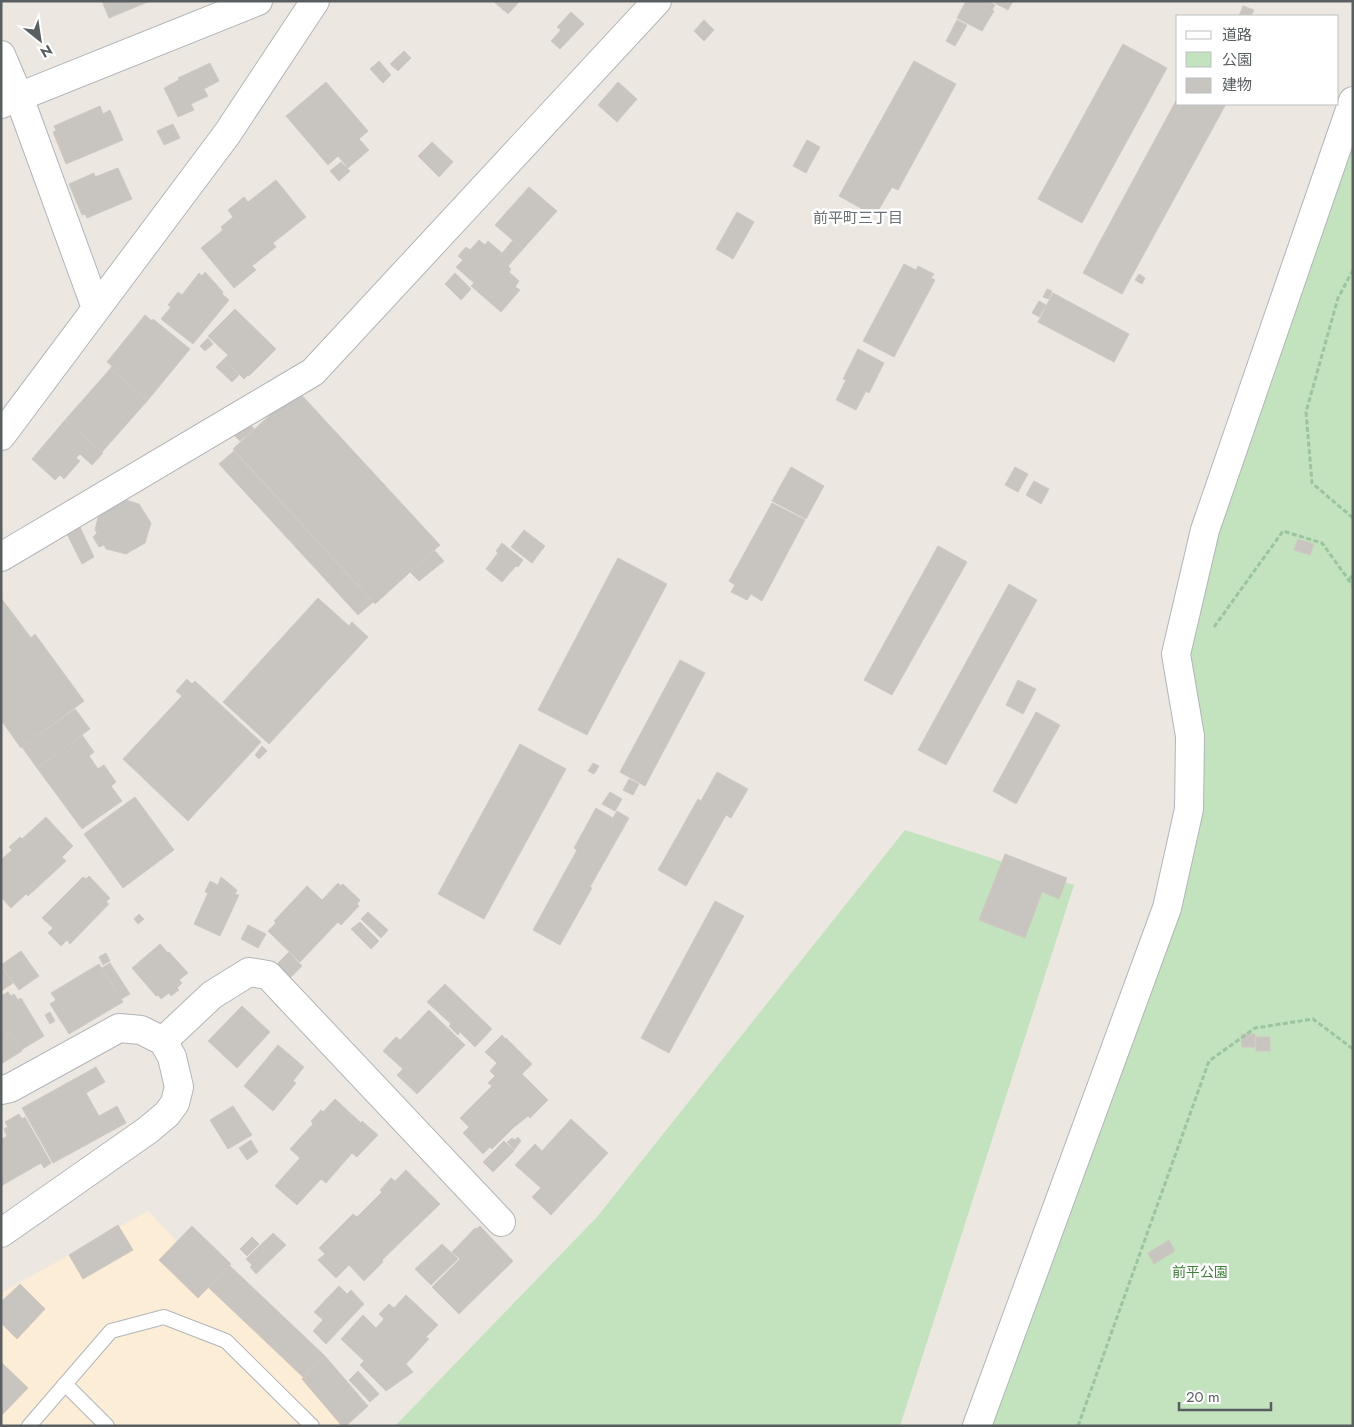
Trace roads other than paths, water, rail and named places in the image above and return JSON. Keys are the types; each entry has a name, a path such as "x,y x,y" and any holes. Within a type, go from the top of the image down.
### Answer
{"street":[{"path":"10,100 258,1"},
{"path":"1,436 227,134 316,1"},
{"path":"1,557 313,372 657,1"},
{"path":"1,55 10,100 96,308"},
{"path":"977,1426 1167,908 1189,809 1190,736 1176,654 1206,530 1353,100"},
{"path":"163,1041 212,996 249,972 268,976 501,1222"},
{"path":"1,1090 10,1088 119,1028 141,1030 163,1041 172,1057 179,1087 175,1103 167,1114 148,1130 1,1233"}],"lane":[{"path":"29,1426 111,1331 164,1316 226,1341 312,1426"},
{"path":"65,1384 107,1426"}],"district":[{"name":"前平町三丁目","path":"858,218"}],"park label":[{"name":"前平公園","path":"1200,1272"}]}
